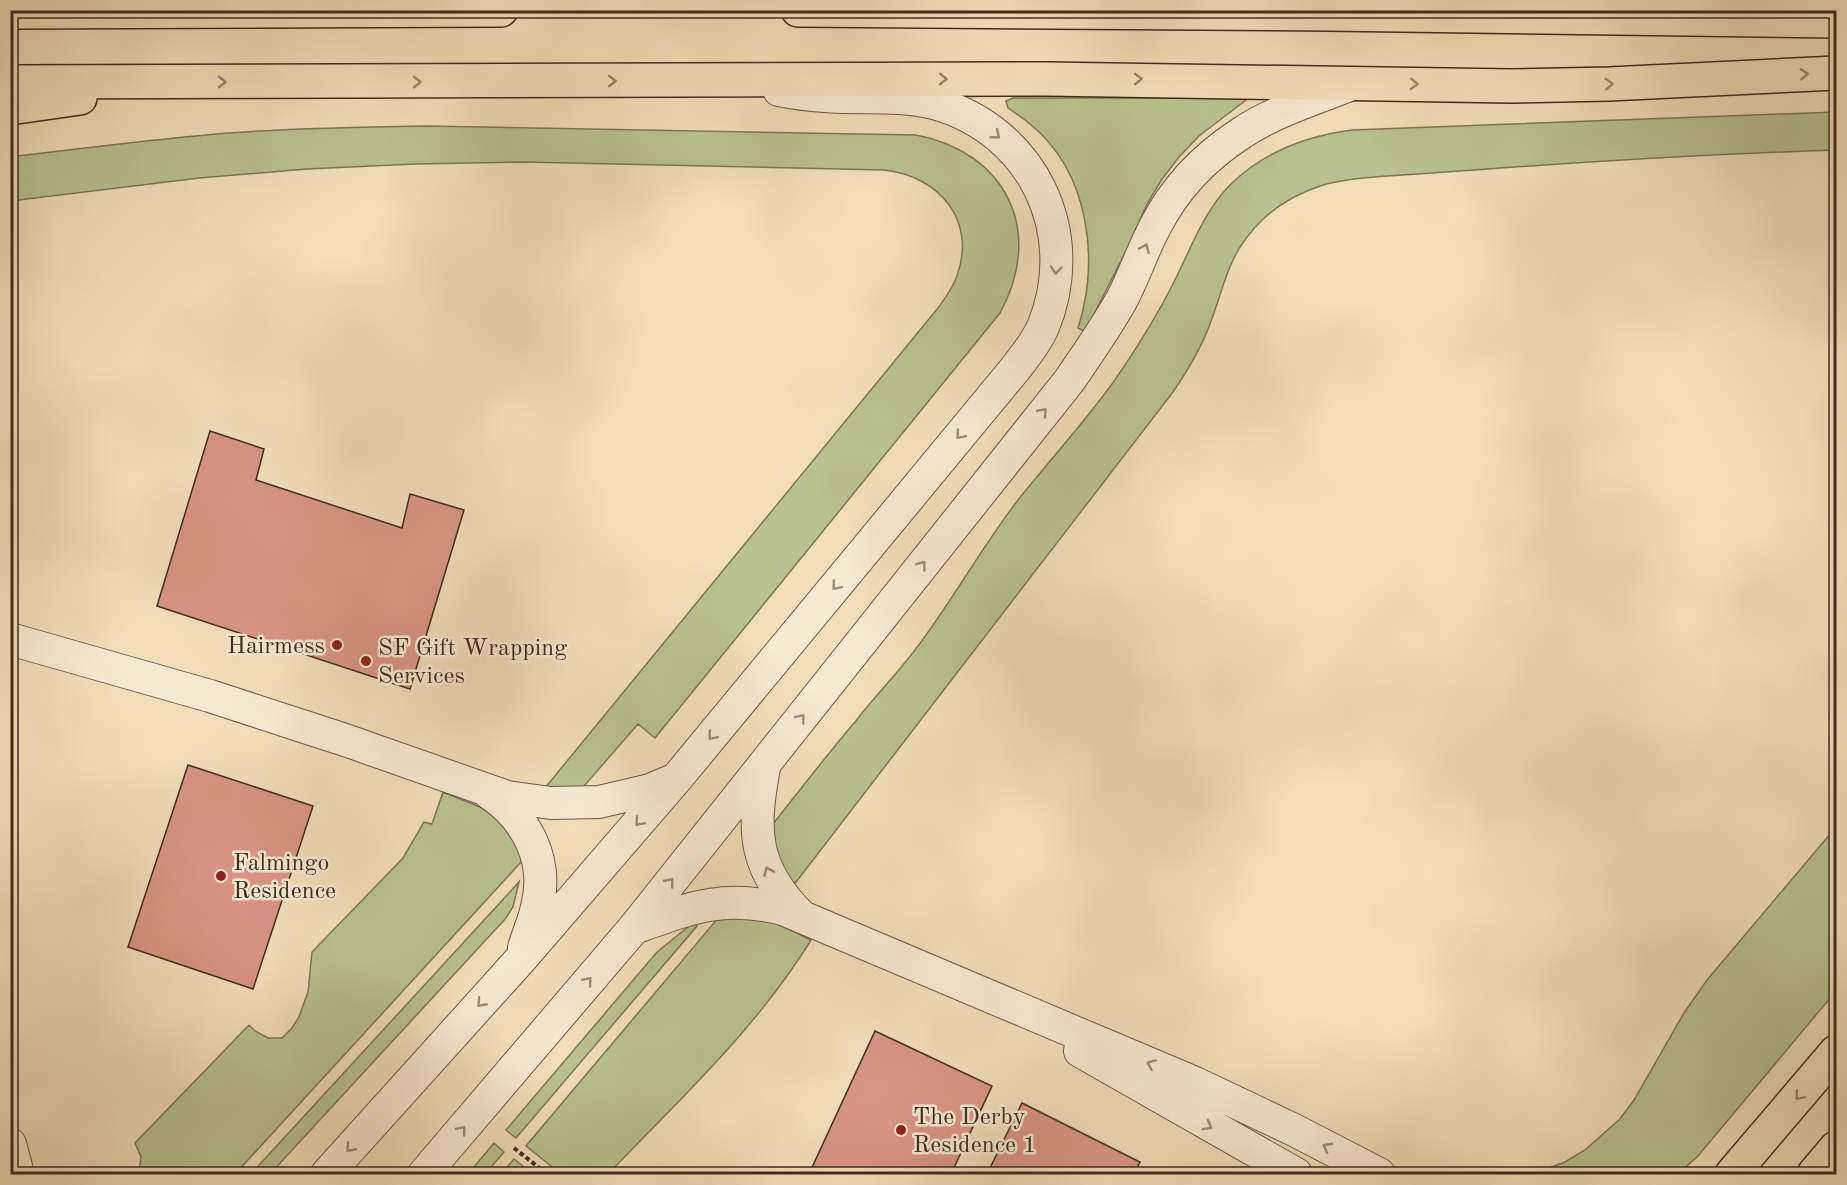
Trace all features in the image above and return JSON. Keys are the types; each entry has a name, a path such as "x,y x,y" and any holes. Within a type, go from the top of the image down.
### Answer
{"main road":[{"path":"10,12 501,10"},
{"path":"798,10 1836,21"},
{"path":"10,82 1047,79 1501,86 1598,84 1836,72"},
{"path":"10,108 65,101 163,82"},
{"path":"1732,1174 1836,1052"},
{"path":"1814,1174 1836,1148"}],"street":[{"path":"327,1174 520,960 677,778 1030,351 1042,330 1050,308 1056,276 1055,236 1050,213 1041,190 1029,170 996,134 955,110 932,103 908,99 806,94 738,80"},
{"path":"424,1174 634,927 1069,381 1122,300 1155,225 1172,198 1192,173 1216,151 1270,117 1356,82"},
{"path":"10,639 210,696 348,741 485,790 529,801 573,804 625,797 650,790 677,778"},
{"path":"765,764 756,816 761,854 777,889 802,917"},
{"path":"485,790 502,802 522,824 536,851 540,870 537,907 520,960"},
{"path":"634,927 694,907 723,902 764,904 783,909 1196,1083 1379,1174"},
{"path":"995,1000 1162,1099 1296,1174"},
{"path":"10,1144 18,1174"}],"path":[{"path":"514,1148 547,1174"}],"green space":[{"path":"1013,98 1244,98 1246,100 1199,136 1162,179 1147,204 1085,332 1078,328 1085,301 1088,246 1077,191 1065,166 1050,144 1030,124 1008,108 1006,101"},
{"path":"1836,112 1836,150 1610,161 1362,178 1320,186 1275,209 1250,233 1234,257 1203,342 1173,392 793,886 782,873 770,828 910,656 1018,500 1112,384 1161,307 1199,229 1213,206 1244,172 1272,154 1302,141 1352,130"},
{"path":"425,126 916,135 947,144 973,158 994,177 1009,200 1017,225 1019,253 1013,283 1000,313 655,738 638,724 578,793 545,788 938,308 957,276 962,256 962,237 957,219 949,204 937,191 904,174 884,170 523,162 415,164 307,169 199,178 11,201 10,157 228,133"},
{"path":"443,792 492,812 504,821 523,860 235,1174 141,1174 139,1170 141,1157 135,1143 249,1025 268,1038 282,1038 292,1028 299,1017 308,992 312,952 403,858 424,822 432,824"},
{"path":"1836,827 1836,991 1698,1156 1678,1174 1532,1174 1565,1162 1585,1150 1620,1119 1634,1100 1684,1013 1707,980"},
{"path":"519,882 513,907 506,918 270,1174 251,1174"},
{"path":"724,911 770,920 811,940 790,972 742,1033 608,1174 561,1174 526,1146"},
{"path":"693,923 697,926 516,1138 506,1130 657,952"},
{"path":"494,1143 504,1152 485,1174 468,1174"},
{"path":"514,1159 533,1174 501,1174"}],"building":[{"path":"210,431 264,449 256,480 402,528 410,494 464,510 410,689 157,606"},
{"name":"Falmingo Residence","path":"188,765 313,806 253,989 128,947"},
{"name":"The Derby Residence 1","path":"875,1031 992,1086 951,1174 809,1174"},
{"path":"1022,1103 1140,1162 1134,1174 987,1174"}],"place":[{"name":"Hairmess","path":"337,645"},
{"name":"SF Gift Wrapping Services","path":"366,661"},
{"name":"Falmingo Residence","path":"221,876"},
{"name":"The Derby Residence 1","path":"901,1130"}]}
